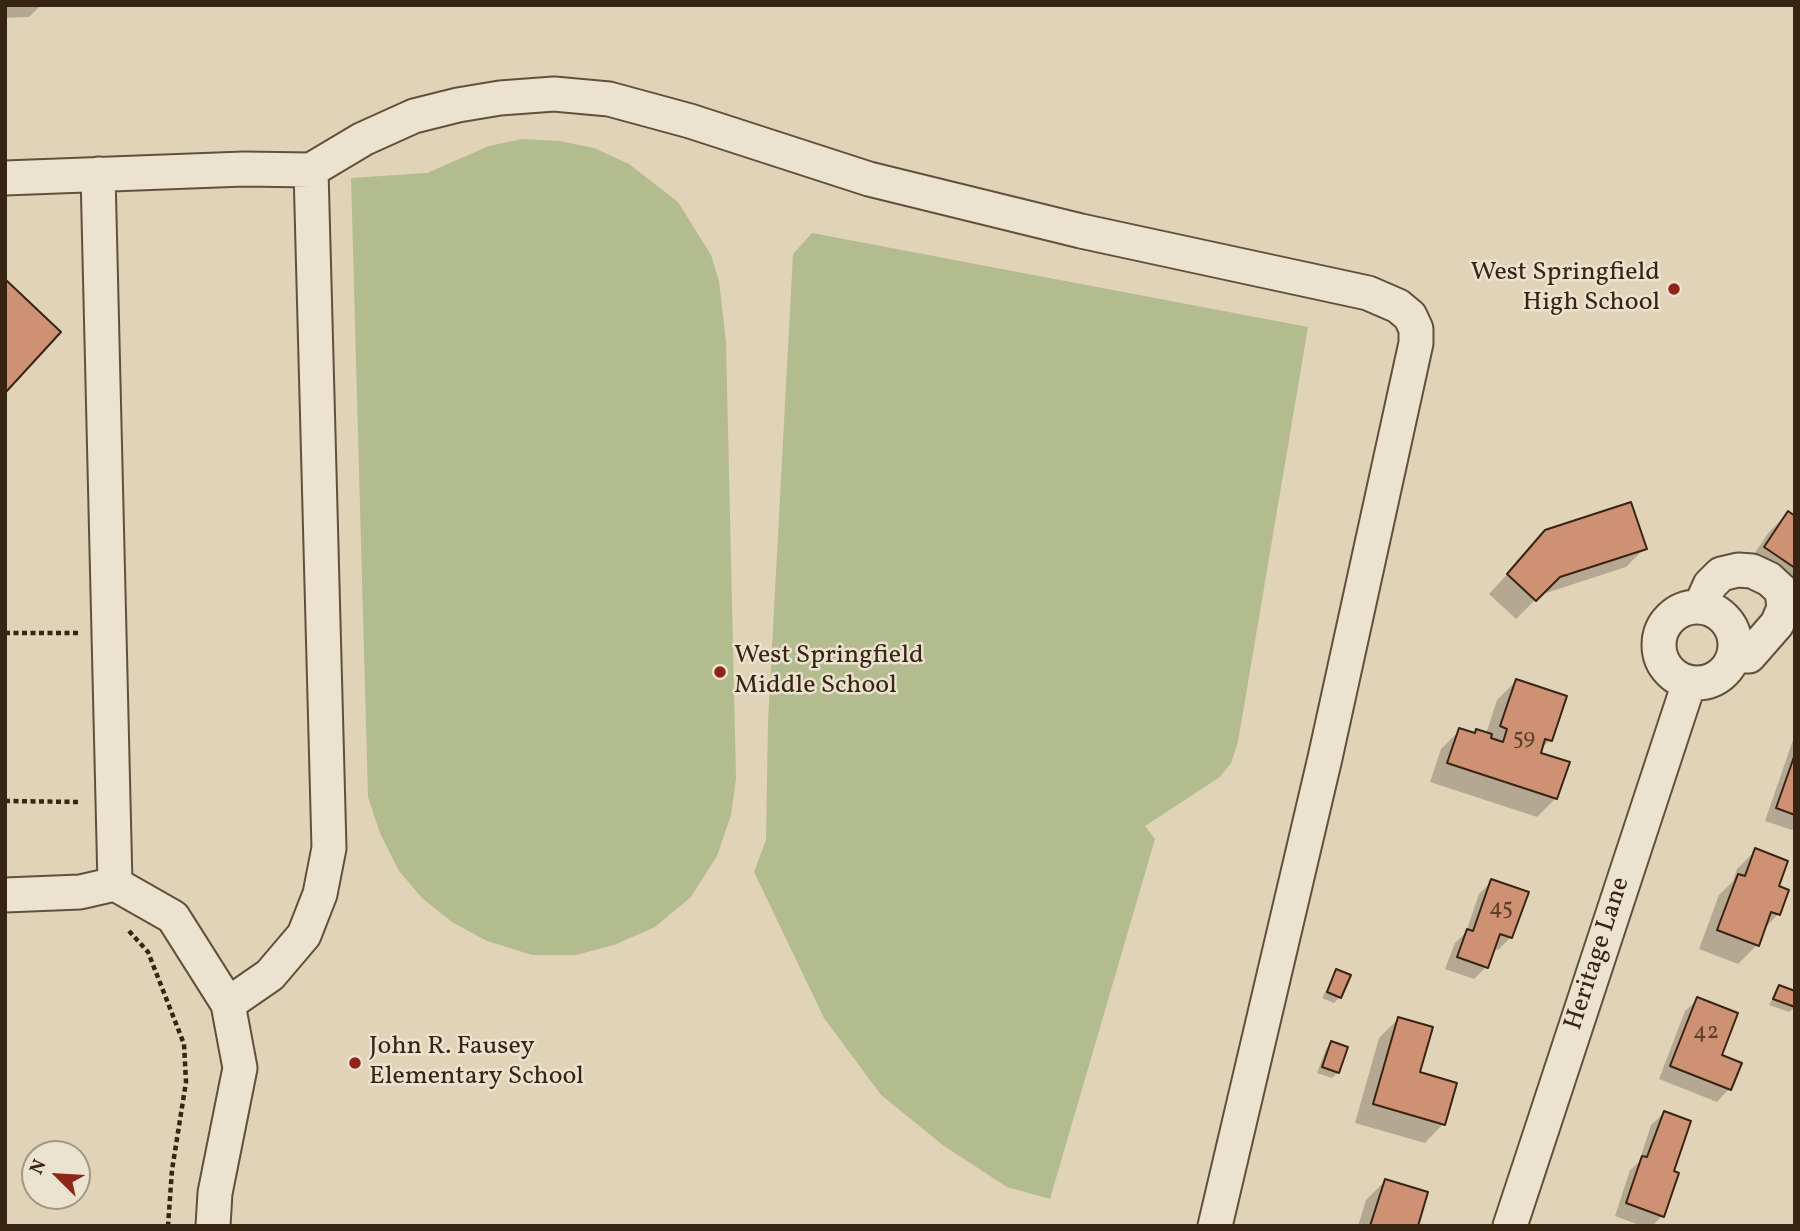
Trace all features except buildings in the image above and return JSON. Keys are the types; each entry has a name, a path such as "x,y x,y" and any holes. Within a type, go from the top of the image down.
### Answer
{"street":[{"path":"5,178 311,170 363,139 414,116 458,105 499,98 554,94 609,99 690,121 869,179 1082,231 1368,293 1398,306 1410,316 1416,329 1416,344 1325,758 1215,1226"},
{"path":"228,1004 270,975 304,935 320,894 329,848 311,170"},
{"path":"98,174 115,884"},
{"path":"1700,607 1710,585 1721,574 1738,570 1752,571 1769,579 1782,591 1784,608 1777,624 1749,656 1734,656"},
{"path":"1700,607 1718,613 1730,626 1735,638 1734,656 1725,672 1714,680 1689,683 1667,669 1661,658 1659,638 1672,616 1688,608 1700,607"},
{"name":"Heritage Lane","path":"1510,1226 1689,683"},
{"path":"5,895 80,892 115,884 173,917 228,1004 240,1068 215,1193 213,1226"}],"path":[{"path":"5,634 88,634"},
{"path":"5,801 93,802"},
{"path":"124,928 148,952 184,1044 186,1082 172,1170 169,1226"}],"green space":[{"path":"522,139 559,141 594,148 629,164 678,202 711,255 719,281 726,342 736,778 731,815 717,856 691,897 655,927 614,945 576,955 532,955 487,941 452,922 422,898 399,871 380,833 368,797 351,178 427,173 489,146"},
{"path":"812,233 1308,327 1238,742 1231,763 1220,777 1145,826 1155,839 1050,1199 1007,1187 944,1146 881,1095 824,1018 754,872 766,840 768,722 793,254"}],"place":[{"name":"West Springfield High School","path":"1674,289"},
{"name":"West Springfield Middle School","path":"720,672"},
{"name":"John R. Fausey Elementary School","path":"355,1063"}]}
